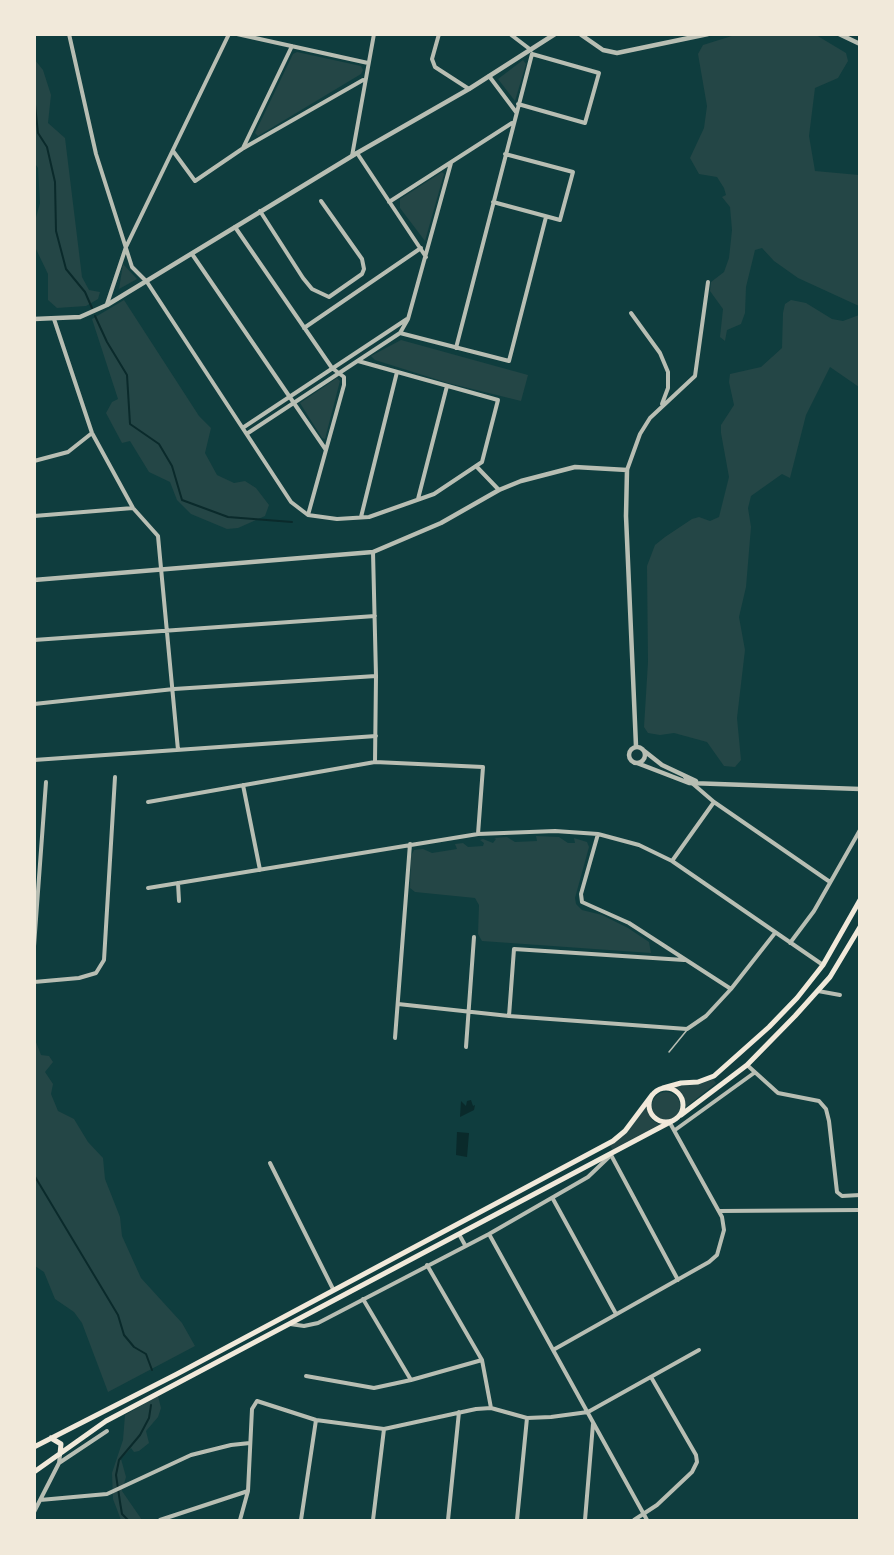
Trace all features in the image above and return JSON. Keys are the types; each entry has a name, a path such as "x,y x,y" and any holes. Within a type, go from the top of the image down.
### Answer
{"main road":[{"path":"34,1447 177,1374 613,1141 629,1127 652,1095 663,1088 705,1080 722,1070 797,998 823,964 860,900"},
{"path":"34,1472 106,1421 672,1122 747,1065 830,977 860,927"},
{"path":"663,1088 673,1089 680,1096 684,1105 681,1115"},
{"path":"652,1095 648,1106 653,1117 662,1122 672,1122"},
{"path":"49,1438 61,1443 60,1454"}],"street":[{"path":"69,34 96,154 132,267 147,282 248,433 291,502 308,515 337,519 361,517 418,500 434,494 482,462 498,400 358,361"},
{"path":"107,305 126,247 229,34"},
{"path":"237,34 368,63"},
{"path":"374,34 363,80 354,154 426,257"},
{"path":"440,34 432,59 435,67 468,89"},
{"path":"510,34 531,52 599,73 585,123 518,104"},
{"path":"34,319 80,317 107,305 354,154 531,52 555,34"},
{"path":"580,34 603,50 617,53 708,34"},
{"path":"839,34 848,36 860,44"},
{"path":"242,149 292,46"},
{"path":"456,348 531,52"},
{"path":"489,76 516,112"},
{"path":"173,151 195,181 242,149 363,80"},
{"path":"389,202 513,123"},
{"path":"493,202 560,220 573,172 505,154"},
{"path":"248,433 400,333 408,319 451,163"},
{"path":"260,212 303,278 312,288 329,297 362,274 364,269 362,259 321,201"},
{"path":"400,333 509,361 546,217"},
{"path":"234,227 332,368 344,377 344,385 308,515"},
{"path":"304,328 421,248"},
{"path":"192,254 326,450"},
{"path":"636,746 626,516 627,470 640,434 650,418 694,376 708,282"},
{"path":"631,313 660,353 668,372 668,388 662,405"},
{"path":"54,319 92,433 133,508 158,536 178,750"},
{"path":"244,427 408,319"},
{"path":"361,517 397,372"},
{"path":"418,500 447,386"},
{"path":"34,461 68,452 92,433"},
{"path":"476,466 499,490"},
{"path":"34,580 373,552 441,523 499,490 521,481 575,467 627,470"},
{"path":"34,516 133,508"},
{"path":"373,552 376,676 375,762"},
{"path":"34,640 375,616"},
{"path":"34,704 174,689 376,676"},
{"path":"34,760 376,736"},
{"path":"636,746 662,765 696,781 860,789"},
{"path":"636,746 629,751 628,757 637,763 689,783 830,882"},
{"path":"637,763 644,760 643,750"},
{"path":"148,802 375,762 483,767 478,834"},
{"path":"34,982 79,978 96,973 104,960 115,777"},
{"path":"685,777 689,783"},
{"path":"689,783 696,781"},
{"path":"34,946 46,782"},
{"path":"243,784 260,870"},
{"path":"672,861 714,802"},
{"path":"790,943 814,911 860,830"},
{"path":"148,888 478,834 555,831 598,834 639,845 672,861 823,964"},
{"path":"598,834 581,894 582,902 628,923 731,989"},
{"path":"395,1038 410,844"},
{"path":"178,884 179,901"},
{"path":"398,1004 508,1016 687,1029 706,1016 731,989 775,933"},
{"path":"466,1047 474,937"},
{"path":"508,1016 514,950 685,960"},
{"path":"818,991 840,995"},
{"path":"747,1065 778,1093 819,1101 826,1109 830,1121 837,1192 842,1196 860,1195"},
{"path":"675,1130 754,1072"},
{"path":"553,1350 678,1280 717,1255 724,1227 719,1211 672,1122"},
{"path":"290,1324 304,1326 318,1323 489,1234 588,1177 611,1155 678,1280"},
{"path":"270,1162 333,1289"},
{"path":"553,1199 616,1314"},
{"path":"719,1211 860,1210"},
{"path":"489,1234 647,1521"},
{"path":"460,1236 465,1245"},
{"path":"428,1265 482,1360 491,1408"},
{"path":"363,1299 411,1380"},
{"path":"240,1521 248,1491 252,1409 257,1401 316,1420 384,1429 459,1412 491,1408 527,1418 588,1412 699,1350"},
{"path":"306,1376 374,1388 482,1360"},
{"path":"634,1521 692,1472 697,1462 696,1455 651,1377"},
{"path":"448,1521 459,1412"},
{"path":"517,1521 527,1418"},
{"path":"301,1521 316,1420"},
{"path":"585,1521 593,1424"},
{"path":"373,1521 384,1429"},
{"path":"59,1463 107,1431"},
{"path":"40,1500 107,1494 190,1455 250,1443"},
{"path":"34,1512 59,1463 60,1454"},
{"path":"160,1521 248,1491"}],"lane":[{"path":"669,1052 687,1029"}],"shaded area":[{"path":"735,35 816,35 846,53 848,61 838,78 815,88 809,136 815,171 859,175 859,306 798,278 774,261 762,248 755,250 746,287 745,313 741,324 727,330 725,341 720,337 723,309 710,291 711,282 724,272 729,258 732,230 730,207 722,197 726,195 717,177 699,174 690,158 704,128 707,106 698,54 703,45"},
{"path":"297,52 361,66 363,70 361,74 258,136 255,133 293,54"},
{"path":"35,60 43,70 51,95 48,123 65,138 82,277 89,290 100,292 98,299 86,306 57,308 48,300 48,274 35,247 35,221 40,203 38,168 34,162"},
{"path":"523,60 526,64 515,101 498,79"},
{"path":"442,172 444,174 425,241 400,208 400,199"},
{"path":"123,264 137,279 119,289"},
{"path":"124,300 199,416 211,428 205,453 217,475 234,483 245,481 256,488 269,505 265,516 238,528 227,529 191,514 177,500 170,482 149,472 130,441 122,443 106,413 112,402 118,399 92,319"},
{"path":"791,300 806,303 832,319 843,321 859,315 859,387 830,367 806,415 790,478 782,474 751,496 748,508 751,527 746,587 739,617 745,650 737,718 741,760 735,767 724,766 707,742 674,733 660,735 648,733 644,727 648,662 647,566 655,545 665,537 692,519 699,517 710,521 719,517 729,477 721,425 734,405 729,382 730,374 761,367 782,348 783,313 785,304"},
{"path":"401,340 528,375 521,401 448,383 375,360 371,356"},
{"path":"337,378 340,381 325,439 322,438 300,403"},
{"path":"536,836 559,837 568,843 575,843 574,838 587,842 589,847 575,898 576,904 582,910 602,915 628,928 649,942 651,953 482,941 478,934 479,905 475,898 415,892 410,888 411,856 414,850 423,849 432,853 457,849 455,844 463,843 468,847 483,846 484,843 480,840 493,843 496,839 494,838 507,837 515,842 537,841"},
{"path":"34,1037 41,1055 49,1056 53,1062 45,1072 53,1084 51,1094 58,1111 74,1119 88,1142 103,1158 105,1179 120,1217 122,1236 141,1278 182,1323 195,1346 108,1392 82,1323 74,1312 55,1299 44,1272 35,1266"},
{"path":"713,1079 716,1083 686,1107 682,1094 672,1087 700,1084"},
{"path":"666,1092 676,1096 680,1106 676,1116 666,1120 656,1116 652,1106 656,1096"},
{"path":"471,1100 473,1106 475,1105 474,1110 460,1117 461,1101 466,1106 467,1101"},
{"path":"646,1107 652,1120 661,1125 613,1151 610,1145 628,1131"},
{"path":"457,1132 469,1133 467,1157 456,1155"},
{"path":"158,1396 161,1408 158,1417 146,1431 149,1443 139,1451 134,1452 131,1448 121,1459 126,1477 122,1491 142,1520 121,1520 113,1499 112,1473 123,1440 125,1415"}],"waterway":[{"path":"34,95 38,133 47,147 55,182 56,231 66,269 85,292 92,308"},
{"path":"95,316 107,342 127,375 130,424 159,444 172,466 182,500 228,517 292,522"},
{"path":"34,1175 118,1315 124,1335 134,1347 146,1354 152,1370"},
{"path":"128,1520 122,1514 116,1475 119,1460 140,1435 149,1418 151,1405"}]}
